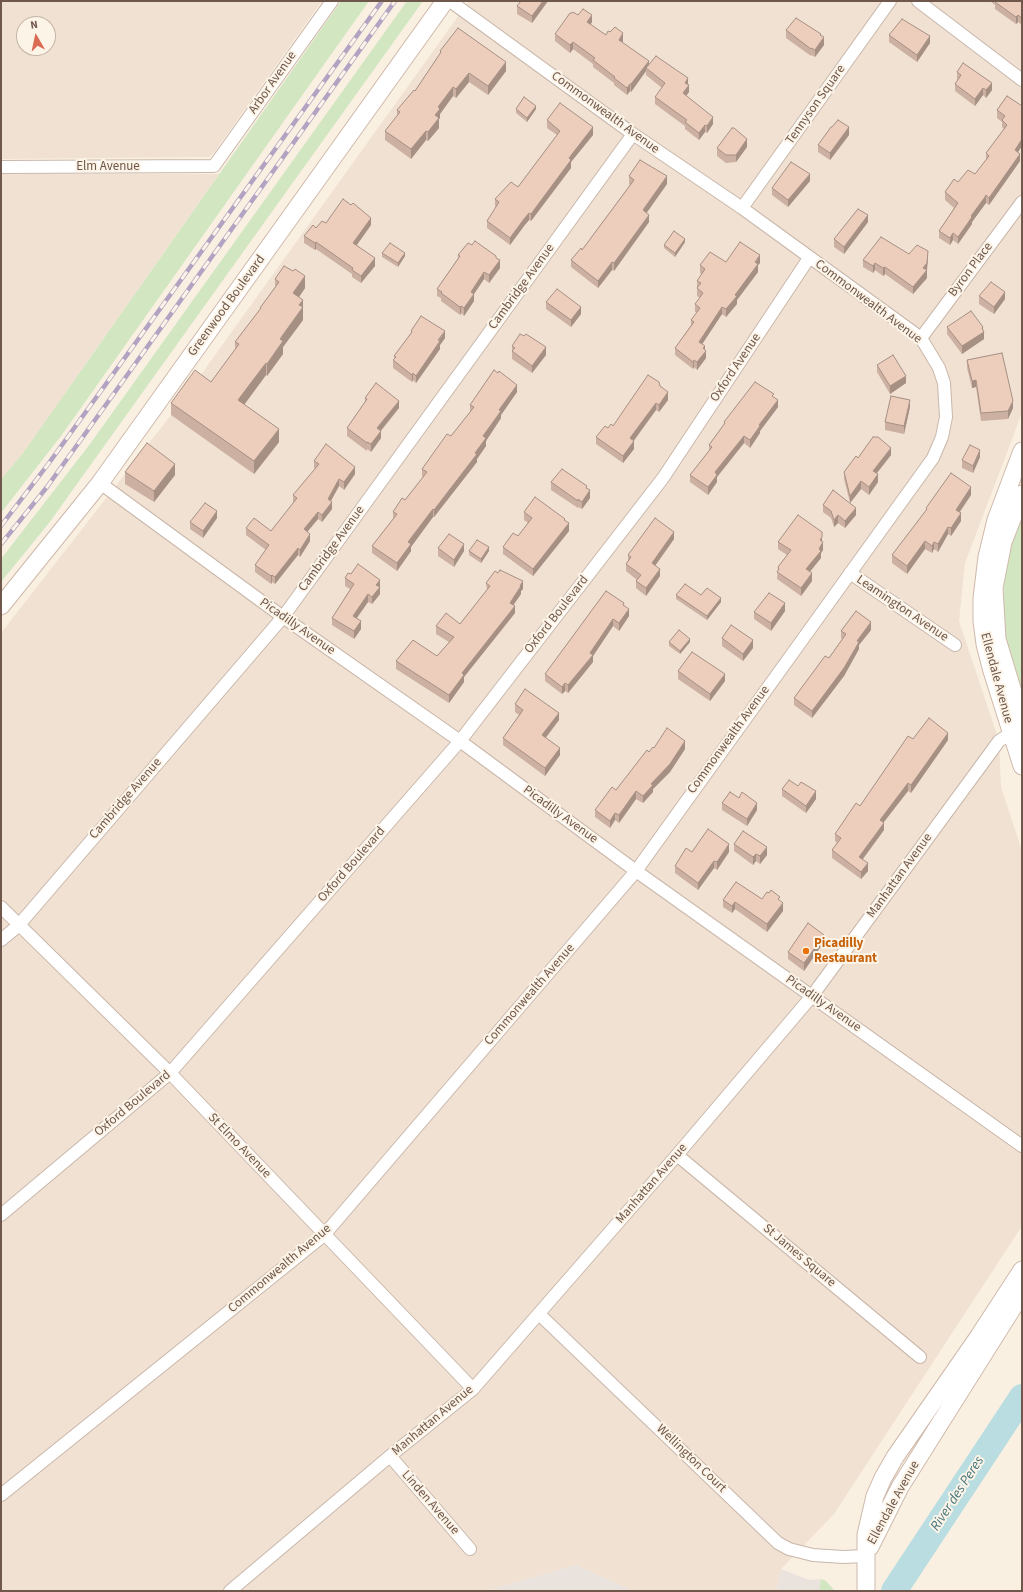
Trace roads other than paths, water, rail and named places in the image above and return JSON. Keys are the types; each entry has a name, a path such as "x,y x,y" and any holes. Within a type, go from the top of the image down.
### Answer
{"main road":[{"name":"Greenwood Boulevard","path":"1,606 100,483 445,1"},
{"name":"Ellendale Avenue","path":"1019,729 985,644 982,621 982,598 987,557 996,520 1022,451"},
{"name":"Ellendale Avenue","path":"1022,494 1003,542 994,588 997,639 1019,729 1022,766"},
{"name":"Ellendale Avenue","path":"865,1558 866,1535 870,1516 875,1496 883,1478 1022,1270"},
{"name":"Ellendale Avenue","path":"865,1558 900,1487 1022,1293"},
{"path":"865,1558 866,1591"}],"street":[{"name":"Arbor Avenue","path":"214,166 332,1"},
{"name":"Commonwealth Avenue","path":"1,1496 324,1235 636,870 933,458 942,437 946,417 944,383 939,368 921,338 742,208 633,134 450,1"},
{"name":"Tennyson Square","path":"742,208 890,1"},
{"path":"918,1 1022,80"},
{"name":"Cambridge Avenue","path":"1,940 18,926 282,617 633,134"},
{"name":"Elm Avenue","path":"1,168 214,166"},
{"name":"Byron Place","path":"921,338 1022,202"},
{"name":"Oxford Avenue","path":"663,478 809,258"},
{"name":"Oxford Boulevard","path":"1,1215 170,1073 460,741 663,478"},
{"name":"Picadilly Avenue","path":"100,483 282,617 460,741 636,870 1022,1146"},
{"name":"Leamington Avenue","path":"850,573 955,645"},
{"name":"Manhattan Avenue","path":"230,1591 390,1456 473,1389 677,1155 812,996 999,741 1019,729"},
{"name":"St Elmo Avenue","path":"1,907 18,926 170,1073 473,1389"},
{"name":"St James Square","path":"677,1155 920,1357"},
{"name":"Wellington Court","path":"539,1314 778,1543 789,1549 813,1555 865,1558"},
{"name":"Linden Avenue","path":"390,1456 470,1549"}],"waterway":[{"name":"River des Peres","path":"894,1591 1022,1397"}],"railway":[{"path":"1,526 49,463 382,1"},
{"path":"1,544 47,487 395,1"}],"place":[{"name":"Picadilly Restaurant","path":"806,951"}]}
